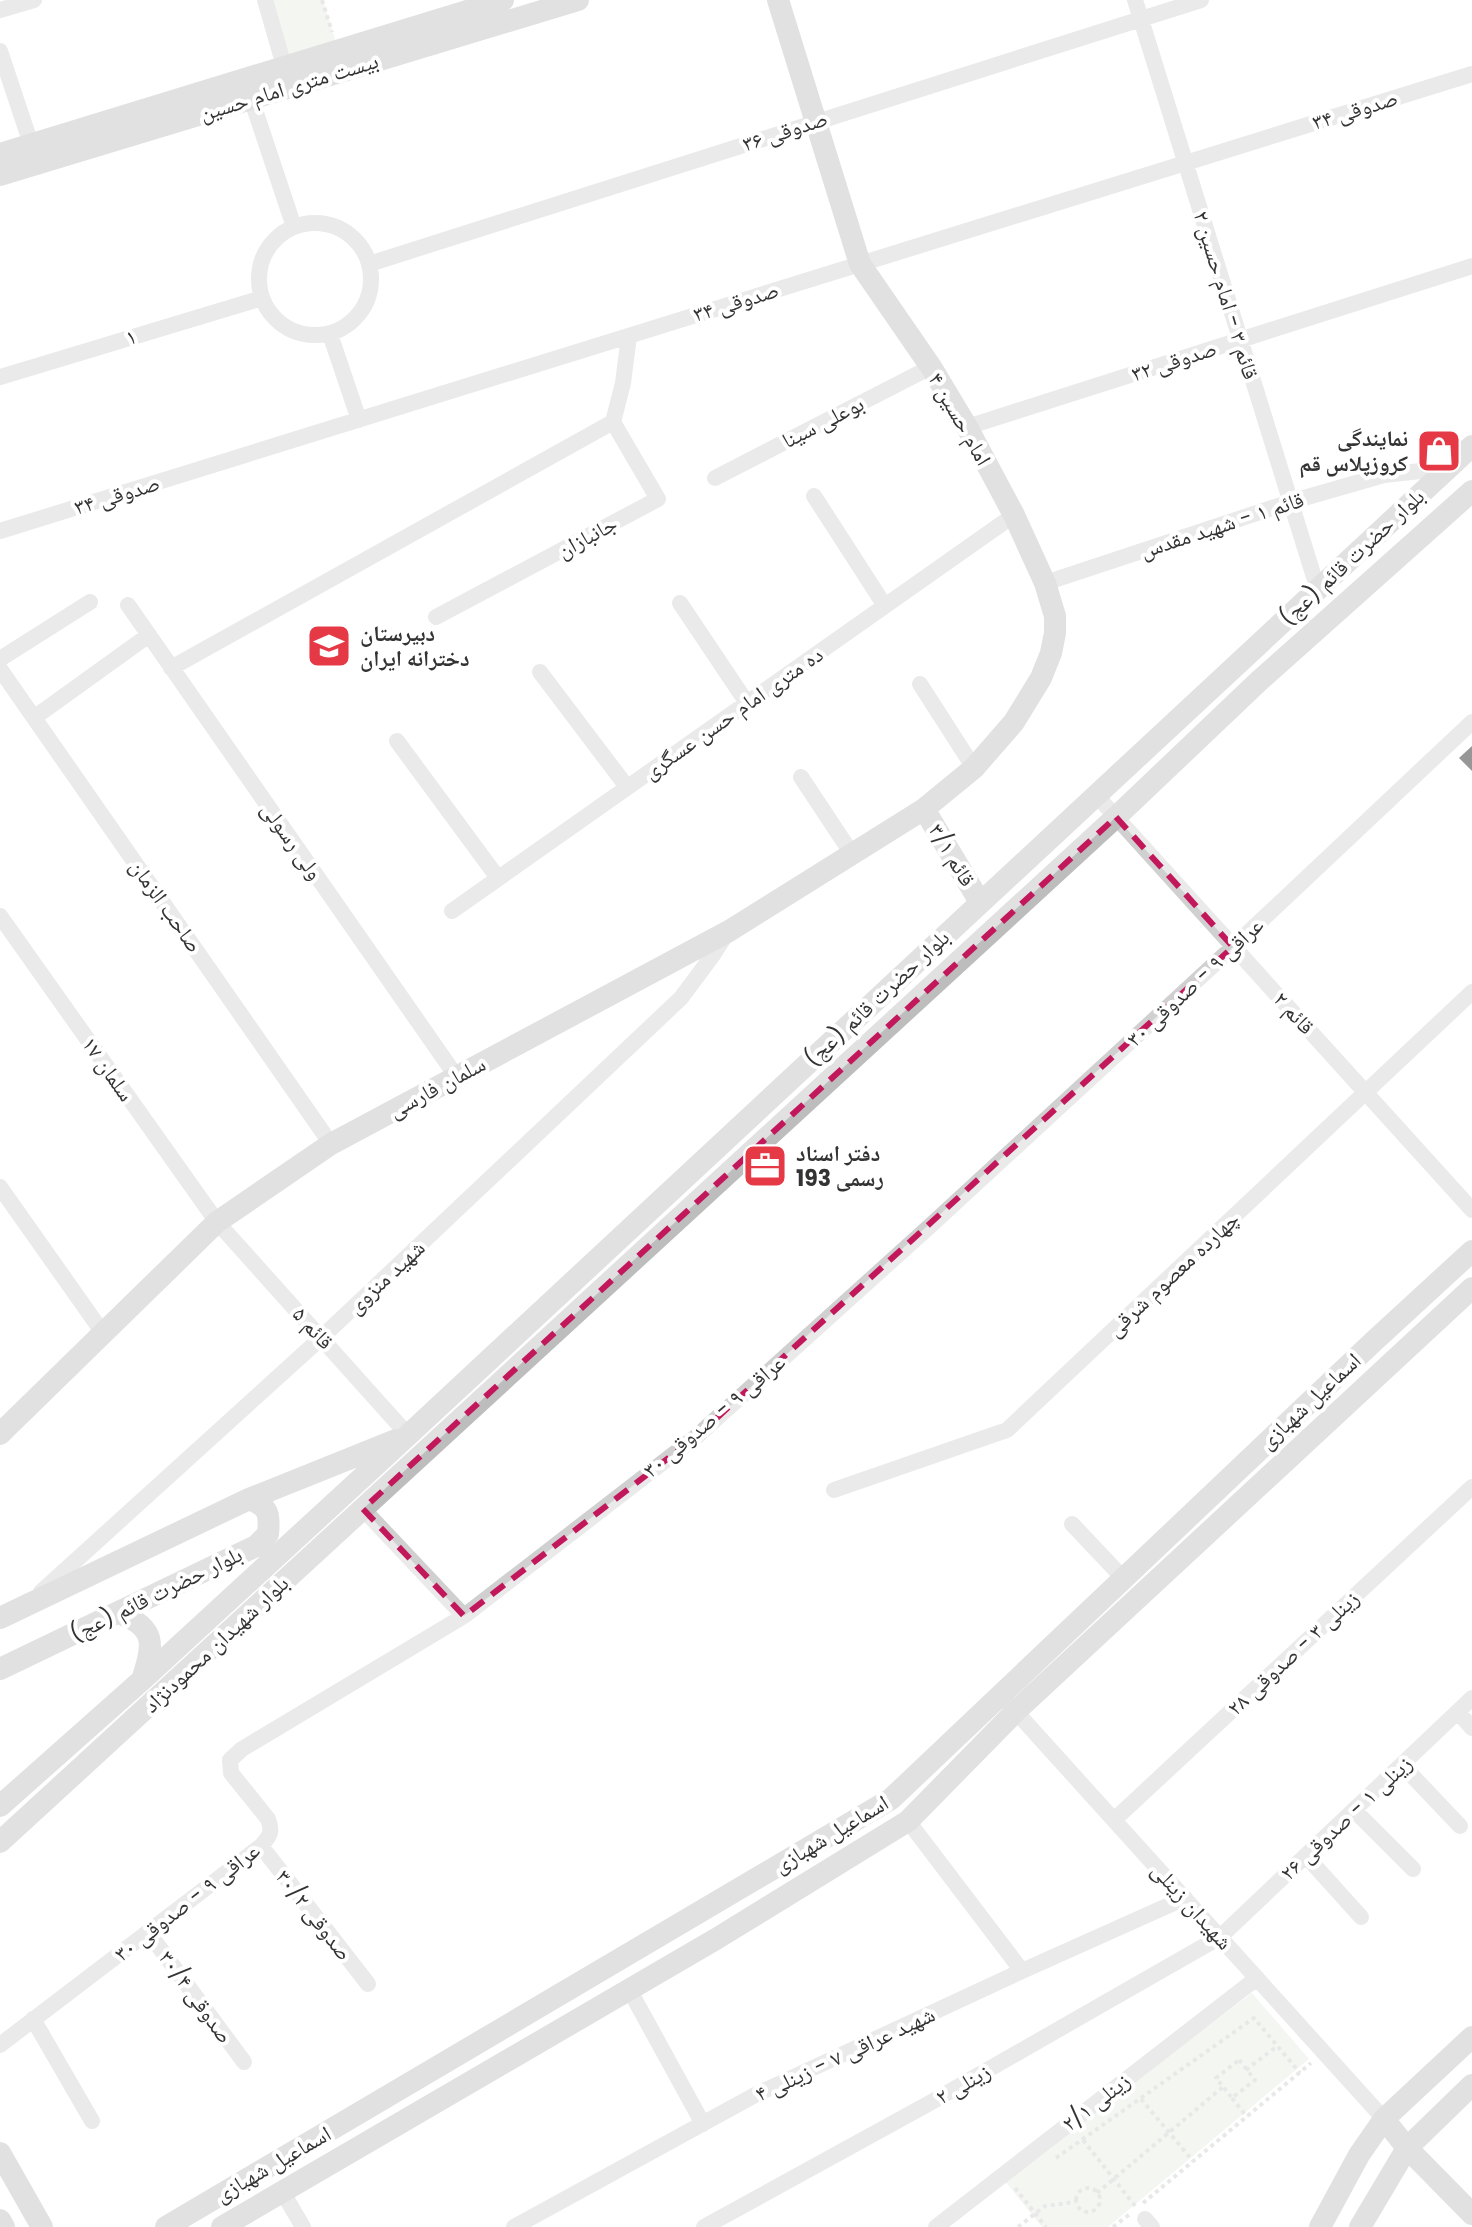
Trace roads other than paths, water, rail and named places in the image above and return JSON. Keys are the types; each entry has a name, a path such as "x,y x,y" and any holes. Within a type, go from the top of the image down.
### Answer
{"main road":[{"name":"بیست متری امام حسین","path":"0,175 251,98 338,50 503,0"},
{"name":"بیست متری امام حسین","path":"0,154 578,0"},
{"name":"امام حسین ۴","path":"778,0 860,264 931,367 967,427 1014,515 1045,583 1055,616 1051,653 1041,678 1014,722 974,768 924,809"},
{"name":"بلوار حضرت قائم (عج)","path":"0,1618 249,1499 408,1435 1472,446"},
{"name":"بلوار حضرت قائم (عج)","path":"432,1445 1116,817 1259,681 1472,491"},
{"name":"سلمان فارسی","path":"0,1434 217,1222 331,1144 729,931 924,809"},
{"name":"قائم ۳/۱","path":"924,809 980,902"},
{"name":"اسماعیل شهبازی","path":"166,2227 891,1799 1361,1352 1472,1251"},
{"name":"اسماعیل شهبازی","path":"222,2227 716,1939 908,1821 1016,1711 1472,1288"},
{"name":"بلوار شهیدان محمودنژاد","path":"0,1806 408,1435"},
{"name":"بلوار شهیدان محمودنژاد","path":"0,1842 432,1445"},
{"name":"بلوار حضرت قائم (عج)","path":"0,1669 256,1546 268,1534 269,1516 260,1503 249,1499"},
{"path":"118,1613 139,1622 148,1632 150,1657 142,1680"},
{"path":"1320,2227 1359,2155 1384,2119 1472,2037"},
{"path":"1360,2227 1407,2148 1472,2085"},
{"path":"1384,2119 1407,2148 1472,2214"},
{"path":"0,2153 42,2227"},
{"path":"0,2220 4,2227"}],"street":[{"path":"0,10 34,0"},
{"path":"265,0 286,77"},
{"name":"قائم ۳ - امام حسین ۲","path":"1135,0 1318,590"},
{"name":"صدوقی ۳۶","path":"369,264 1201,0"},
{"path":"0,51 31,144"},
{"name":"صدوقی ۳۴","path":"0,531 1472,74"},
{"path":"251,98 294,227"},
{"path":"310,223 340,229 363,249 369,264 372,282 364,307 346,326 330,334 318,336 294,332 274,318 262,298 259,281 264,256 280,236 294,227 310,223"},
{"name":"صدوقی ۳۲","path":"967,427 1472,266"},
{"name":"۱","path":"0,377 262,298"},
{"path":"330,334 359,420"},
{"path":"171,668 613,422 623,383 629,336"},
{"name":"بوعلی سینا","path":"715,478 931,367"},
{"name":"جانبازان","path":"436,617 658,499 613,422"},
{"name":"قائم ۱ - شهید مقدس","path":"1045,583 1290,502 1384,475 1448,468"},
{"path":"814,496 885,606"},
{"name":"ده متری امام حسن عسگری","path":"452,911 1014,515"},
{"path":"0,659 90,602"},
{"path":"680,603 747,703"},
{"name":"ولی رسولی","path":"128,605 456,1076"},
{"path":"35,717 149,635"},
{"name":"صاحب الزمان","path":"0,669 331,1144"},
{"path":"540,672 627,787"},
{"path":"920,684 974,768"},
{"name":"عراقی ۹ - صدوقی ۳۰","path":"0,2045 261,1846 271,1835 268,1819 231,1773 230,1760 242,1749 464,1616 697,1436 1233,947 1472,722"},
{"path":"397,741 498,878"},
{"path":"801,777 852,854"},
{"name":"قائم ۲","path":"1096,795 1472,1210"},
{"name":"سلمان ۱۷","path":"0,916 217,1222"},
{"name":"شهید منزوی","path":"25,1607 321,1338 681,998 729,931"},
{"name":"چهارده معصوم شرقی","path":"834,1490 1007,1430 1472,992"},
{"path":"0,1187 103,1333"},
{"name":"قائم ۵","path":"217,1222 408,1435"},
{"name":"زینلی ۳ - صدوقی ۲۸","path":"1114,1820 1472,1487"},
{"path":"363,1509 464,1616"},
{"path":"1072,1524 1123,1578"},
{"name":"شهیدان زینلی","path":"1000,1694 1384,2119"},
{"name":"زینلی ۱ - صدوقی ۲۶","path":"1220,1937 1472,1698"},
{"path":"1458,1712 1472,1728"},
{"path":"1402,1765 1460,1826"},
{"path":"1354,1810 1413,1869"},
{"path":"908,1821 1022,1971"},
{"name":"صدوقی ۳۰/۲","path":"261,1846 368,1984"},
{"path":"1306,1856 1361,1917"},
{"name":"شهید عراقی ۷ - زینلی ۴","path":"514,2227 755,2095 1185,1898"},
{"name":"صدوقی ۳۰/۴","path":"148,1932 244,2062"},
{"name":"زینلی ۲","path":"704,2227 928,2104 1220,1937"},
{"name":"زینلی ۲/۱","path":"936,2227 1257,1978"},
{"path":"629,1989 703,2124"},
{"path":"33,2019 92,2121"},
{"path":"282,2191 303,2227"}],"place":[{"name":"نمایندگی کروزپلاس قم","path":"1439,451"},
{"name":"دبیرستان دخترانه ایران","path":"329,646"},
{"name":"دفتر اسناد رسمی 193","path":"765,1166"}]}
